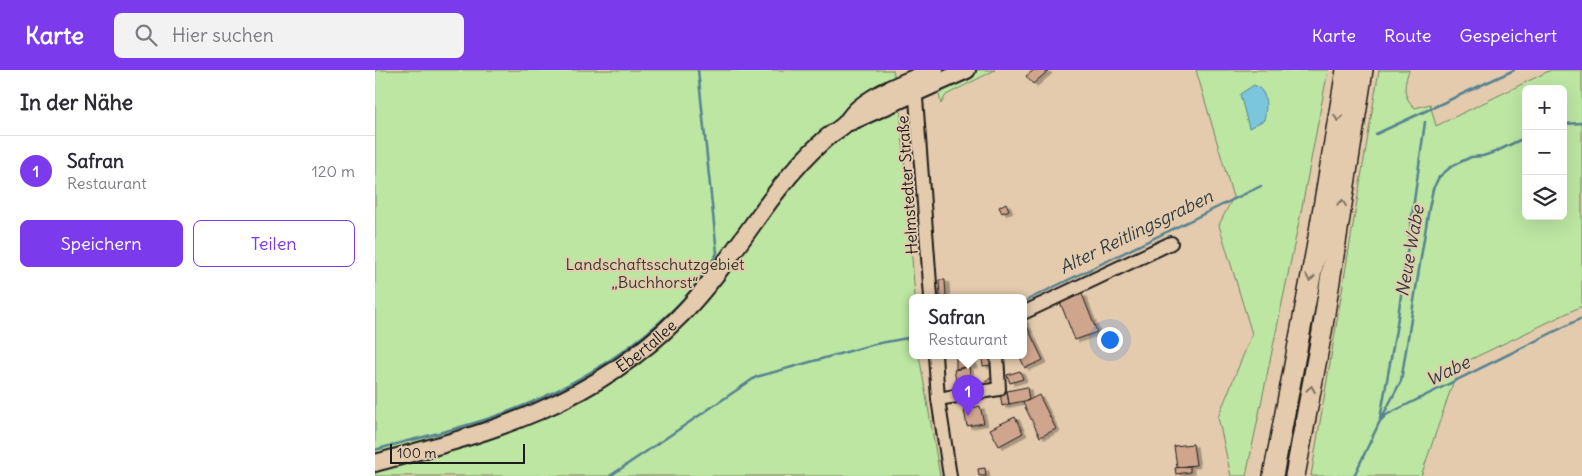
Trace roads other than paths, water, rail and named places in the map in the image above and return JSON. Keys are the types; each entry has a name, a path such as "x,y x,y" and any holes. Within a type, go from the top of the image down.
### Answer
{"highway":[{"path":"1273,476 1347,70"},
{"path":"1295,476 1322,332 1363,70"}],"main road":[{"path":"915,81 935,70"},
{"path":"915,81 967,70"},
{"name":"Ebertallee","path":"375,463 478,435 532,415 581,392 622,365 662,333 698,297 789,178 825,139 844,124 915,81"}],"street":[{"name":"Helmstedter Straße","path":"915,81 931,294"},
{"path":"1027,311 1171,243"},
{"path":"935,359 938,399 950,476"},
{"path":"938,399 999,389 997,359"}],"water":[{"path":"1254,85 1264,95 1266,109 1264,120 1249,128 1240,94"}],"waterway":[{"path":"375,450 494,417 539,399 569,384 598,368 654,327 699,280 717,253 698,70"},
{"name":"Alter Reitlingsgraben","path":"1376,134 1514,70"},
{"path":"1380,419 1397,324 1425,122"},
{"name":"Neue Wabe","path":"1567,124 1582,123"},
{"name":"Neue Wabe","path":"1380,421 1401,381 1429,208 1433,189 1439,177 1452,166 1471,157 1495,152 1522,139"},
{"name":"Alter Reitlingsgraben","path":"1027,300 1261,186"},
{"name":"Wabe","path":"1354,476 1380,421 1386,415 1582,318"},
{"name":"Alter Reitlingsgraben","path":"610,476 756,377 875,344 909,338"}],"place":[{"name":"Safran","path":"968,416"}],"park label":[{"name":"Landschaftsschutzgebiet „Buchhorst“","path":"655,273"}]}
